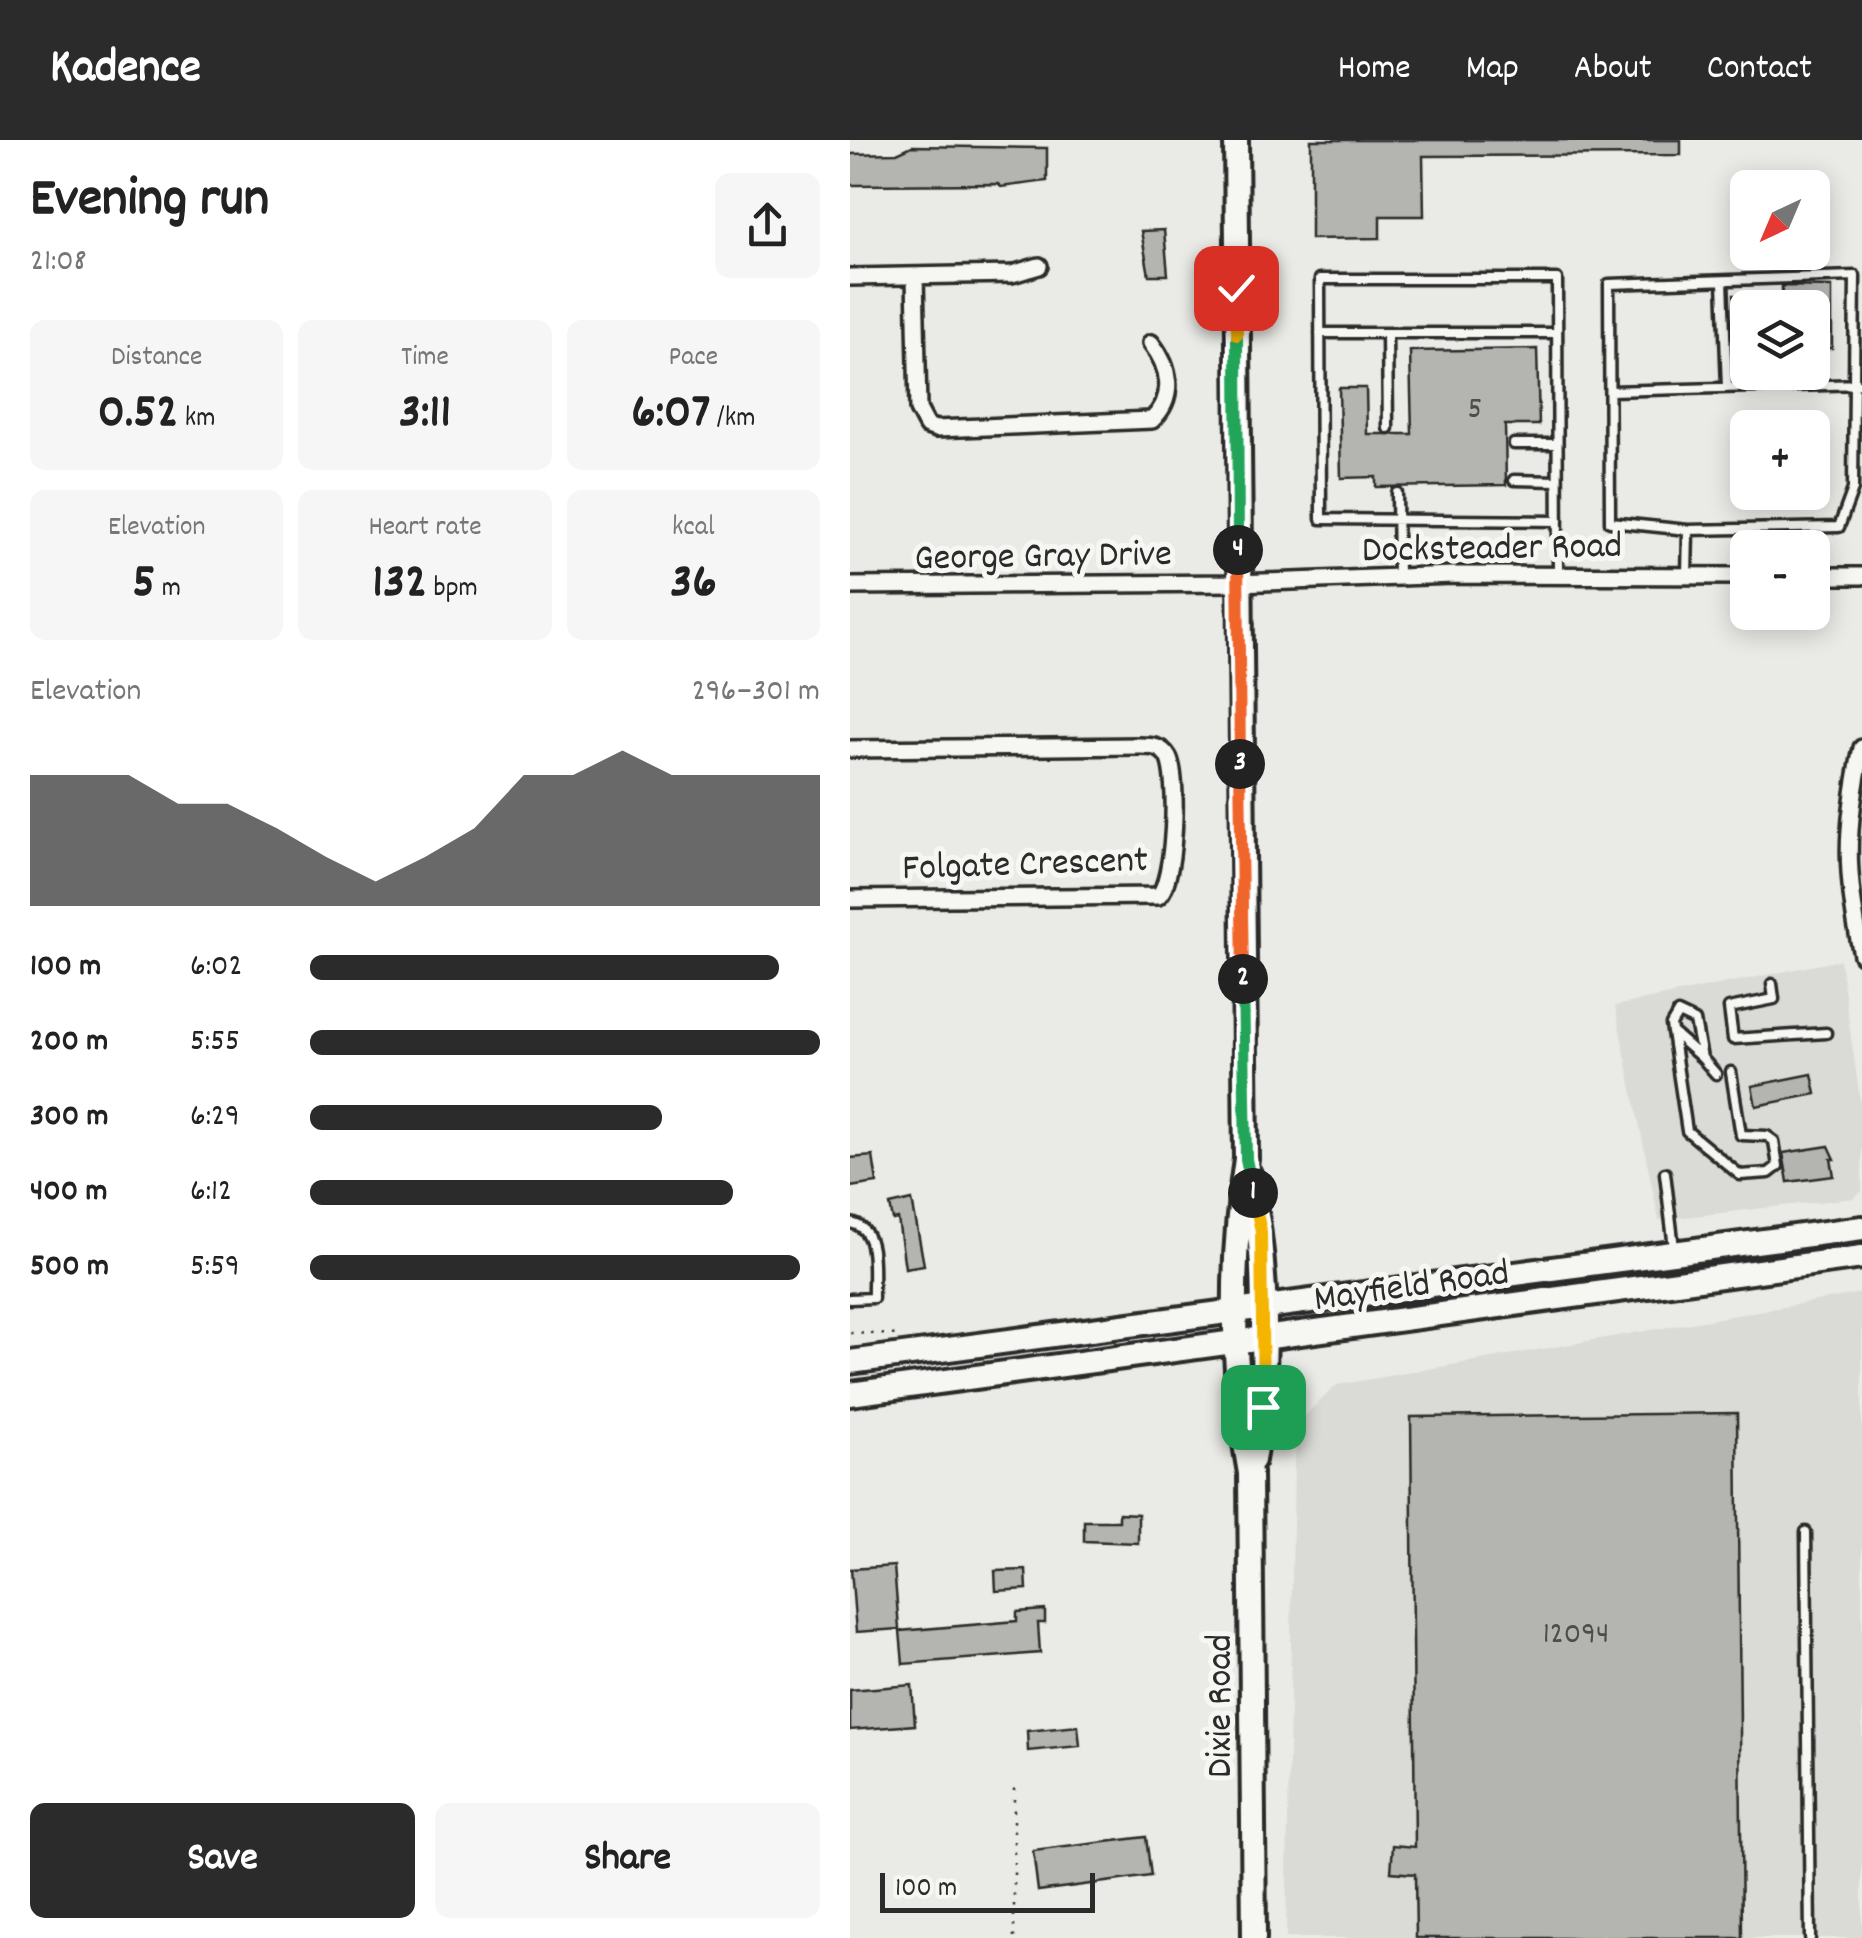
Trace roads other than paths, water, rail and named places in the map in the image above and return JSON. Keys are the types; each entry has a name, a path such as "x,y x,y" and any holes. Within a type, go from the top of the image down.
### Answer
{"main road":[{"name":"Dixie Road","path":"1236,140 1246,1159 1235,1232 1235,1311 1238,1410 1250,1473 1254,1938"},
{"name":"Dixie Road","path":"1246,1159 1261,1232 1263,1308 1263,1407 1250,1473"},
{"name":"Mayfield Road","path":"850,1362 1862,1228"},
{"name":"Mayfield Road","path":"850,1394 1862,1257"}],"street":[{"path":"850,277 1012,274 1040,266"},
{"path":"915,276 918,409 928,426 936,429 1152,420 1166,403 1169,386 1164,362 1150,343"},
{"name":"Docksteader Road","path":"1238,583 1398,577 1730,576"},
{"path":"1830,576 1862,576"},
{"name":"George Gray Drive","path":"850,586 1238,583"},
{"name":"Folgate Crescent","path":"850,748 1157,747 1167,755 1172,771 1171,870 1167,889 1158,896 850,899"},
{"path":"1862,748 1847,825 1849,889 1862,956"}],"lane":[{"path":"1855,276 1858,384 1853,489 1839,527 1688,530 1610,522 1609,284 1723,280 1855,276"},
{"path":"1558,521 1320,519 1320,279 1557,279 1557,482 1558,521 1558,576"},
{"path":"1723,280 1727,388"},
{"path":"1320,333 1557,333"},
{"path":"1387,333 1388,428"},
{"path":"1610,391 1858,384"},
{"path":"1514,444 1557,444"},
{"path":"1514,480 1557,482"},
{"path":"1397,492 1398,577"},
{"path":"1687,576 1688,530"},
{"path":"1772,984 1774,999 1729,1008 1733,1040 1826,1032"},
{"path":"1702,1058 1695,1021 1687,1013 1673,1018 1687,1131 1740,1175 1769,1173 1778,1166 1774,1140 1741,1135 1730,1072"},
{"path":"1672,1032 1716,1074"},
{"path":"1665,1173 1674,1253"},
{"path":"850,1224 868,1234 873,1298 850,1299"},
{"path":"1806,1532 1810,1938"}]}
